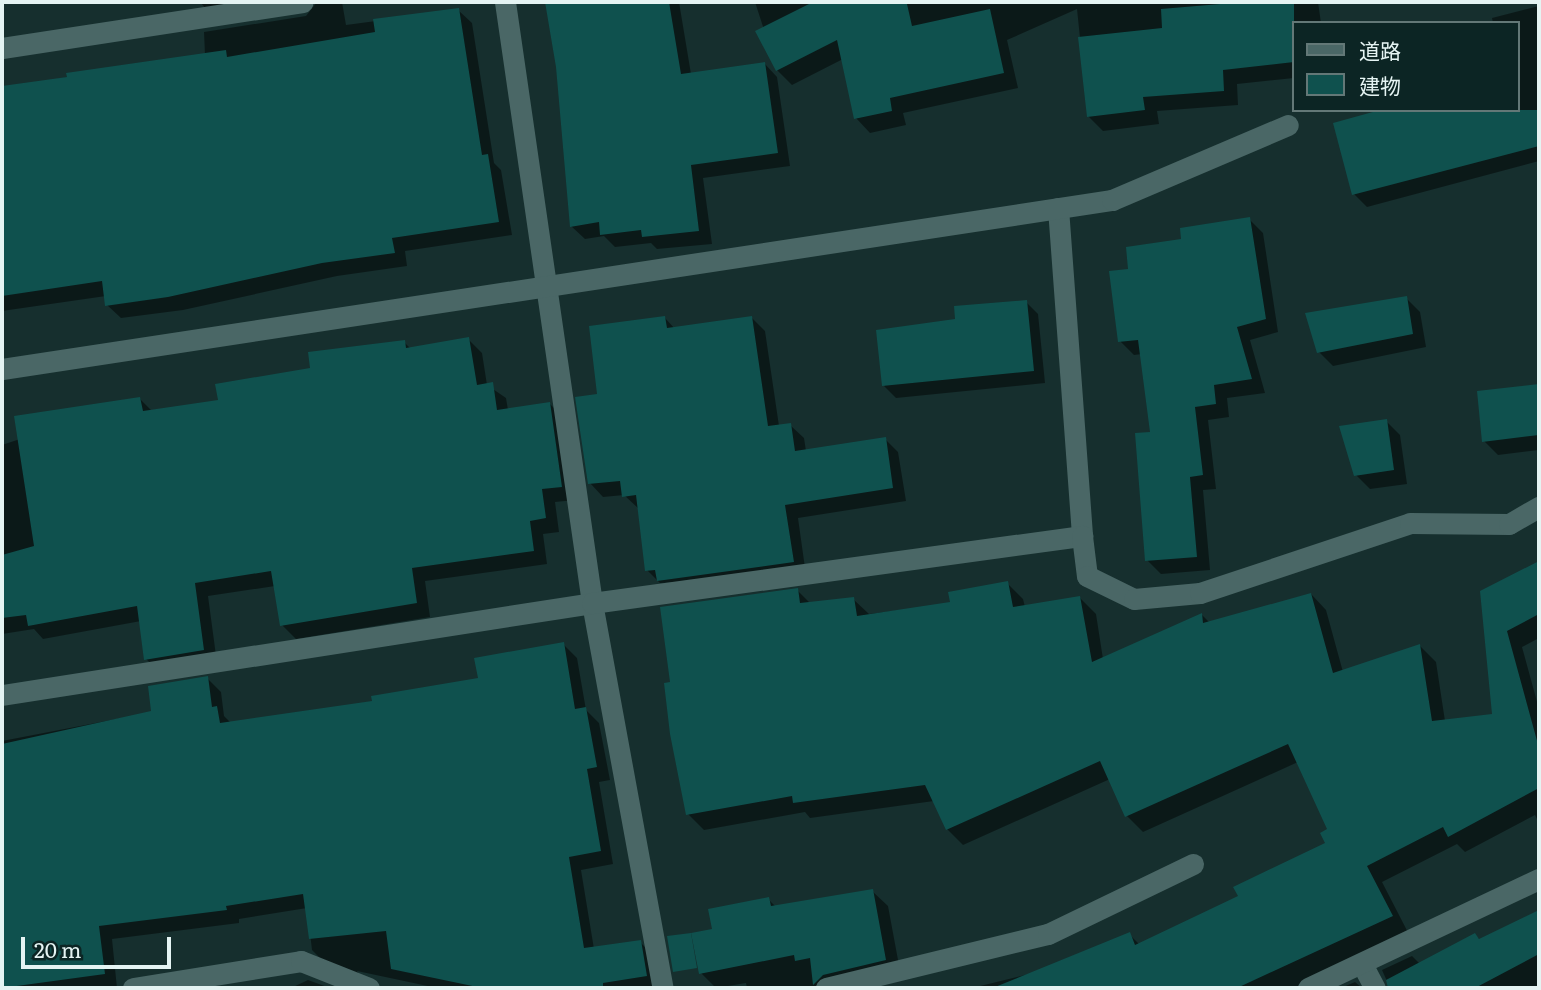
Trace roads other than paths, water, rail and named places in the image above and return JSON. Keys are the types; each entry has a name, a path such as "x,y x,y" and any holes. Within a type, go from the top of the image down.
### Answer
{"street":[{"path":"2,48 303,2"},
{"path":"505,2 592,603 663,988"},
{"path":"2,369 1112,200 1288,125"},
{"path":"1058,208 1087,576 1134,599 1200,593 1410,523 1509,524 1539,507"},
{"path":"2,695 592,603 1082,536"},
{"path":"826,988 1048,934 1194,864"},
{"path":"1308,988 1539,879"},
{"path":"133,988 300,961 369,988"},
{"path":"1362,964 1375,988"}]}
